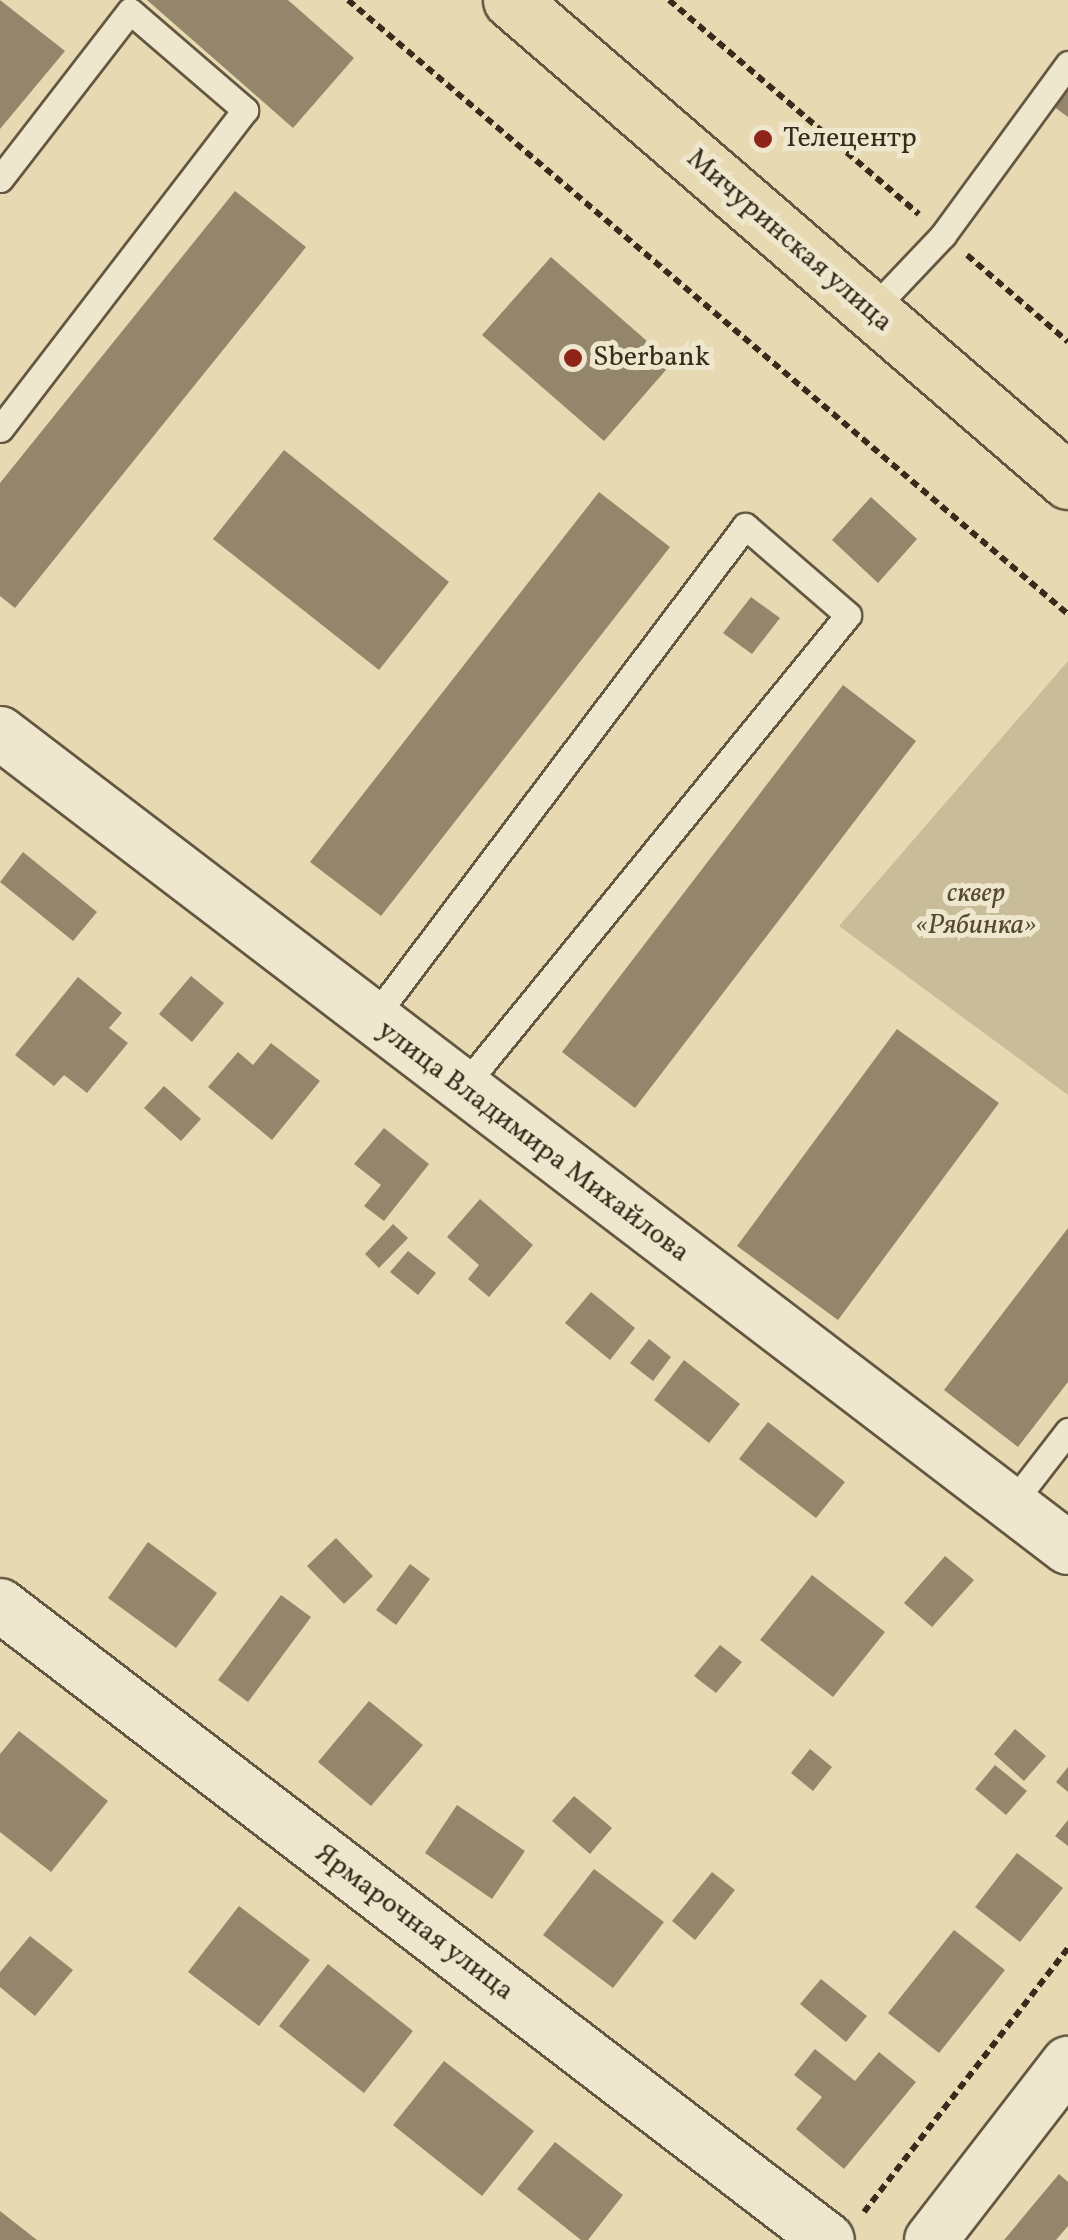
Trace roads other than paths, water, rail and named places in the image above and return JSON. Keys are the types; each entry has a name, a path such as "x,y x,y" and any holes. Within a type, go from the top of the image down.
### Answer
{"main road":[{"name":"Мичуринская улица","path":"510,0 1068,481"}],"street":[{"name":"улица Владимира Михайлова","path":"0,733 1068,1548"},
{"name":"Ярмарочная улица","path":"0,1605 841,2232"},
{"path":"931,2240 1068,2063"}],"lane":[{"path":"0,179 130,11 245,110 0,429"},
{"path":"870,311 943,235 1068,64"},
{"path":"372,1020 745,526 848,615 462,1087"},
{"path":"1010,1506 1068,1432"}],"place":[{"name":"Телецентр","path":"763,139"},
{"name":"Sberbank","path":"573,358"}],"park label":[{"name":"сквер «Рябинка»","path":"976,910"}]}
